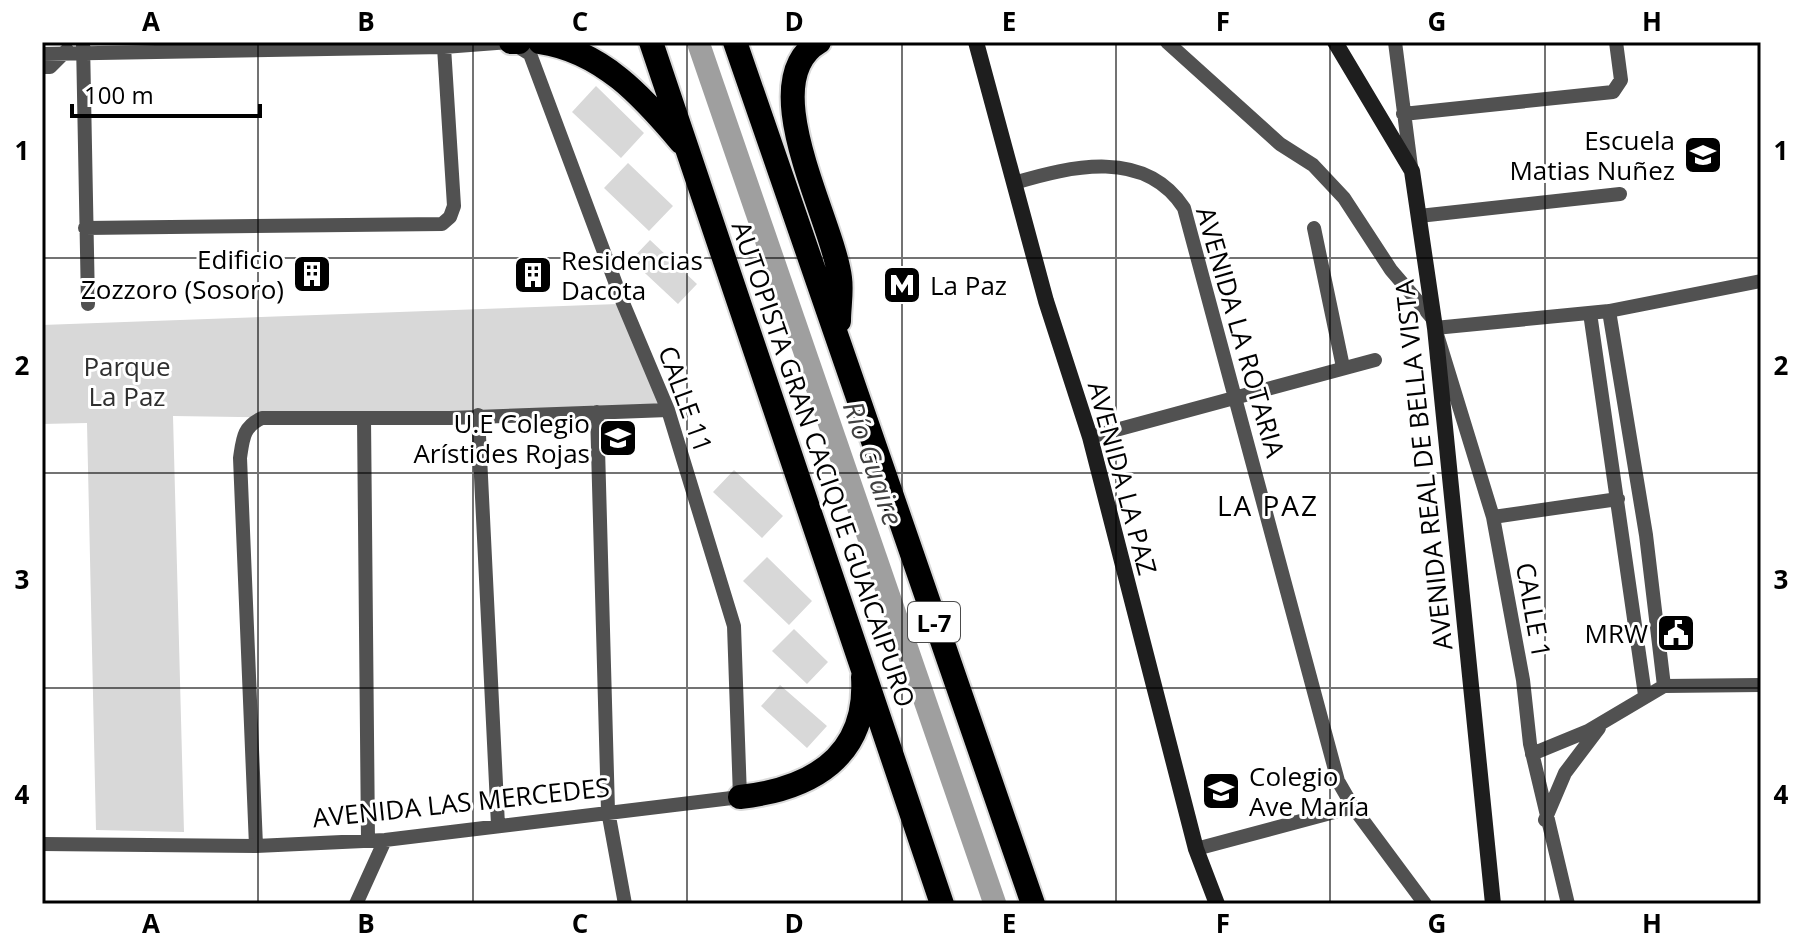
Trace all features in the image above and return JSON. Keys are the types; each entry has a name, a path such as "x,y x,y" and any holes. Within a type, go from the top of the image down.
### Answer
{"highway":[{"path":"511,42 519,42"},
{"path":"540,42 595,62 636,89 691,154"},
{"name":"AUTOPISTA GRAN CACIQUE GUAICAIPURO","path":"651,42 942,904"},
{"name":"AUTOPISTA GRAN CACIQUE GUAICAIPURO","path":"735,42 1033,904"},
{"path":"819,42 809,47 795,73 791,109 840,277 839,339"},
{"path":"740,797 807,781 836,761 852,734 861,706 862,663"}],"main road":[{"name":"AVENIDA LA PAZ","path":"964,42 979,65"},
{"name":"AVENIDA LA PAZ","path":"976,42 979,65 1046,301 1090,437 1196,849 1217,904"},
{"name":"AVENIDA REAL DE BELLA VISTA","path":"1335,42 1412,171 1434,323 1493,904"}],"street":[{"path":"42,54 76,48 444,47 511,42"},
{"name":"CALLE 11","path":"511,42 535,62 623,303 668,410 734,626 740,797"},
{"path":"1167,42 1280,144 1313,165 1344,198 1391,270 1434,323 1609,311 1761,281"},
{"path":"1395,42 1412,171"},
{"path":"1403,114 1613,92 1621,80 1616,42"},
{"path":"85,228 442,224 450,217 454,206 444,47"},
{"path":"42,67 50,67 76,48"},
{"path":"76,48 88,304"},
{"name":"AVENIDA LA ROTARIA","path":"1014,183 1072,168 1102,165 1145,174 1176,195 1188,219 1338,781 1353,807 1425,904"},
{"path":"1419,216 1620,194"},
{"path":"1314,228 1343,367"},
{"path":"1609,311 1646,535 1664,686"},
{"path":"1590,313 1644,696"},
{"name":"CALLE 1","path":"1434,323 1493,517 1532,754 1545,820 1568,904"},
{"path":"1090,437 1375,360"},
{"path":"256,846 240,458 243,435 249,425 262,418 668,410"},
{"path":"597,412 608,811 625,904"},
{"path":"478,415 498,825"},
{"path":"364,418 368,840"},
{"path":"1493,517 1618,499"},
{"path":"1532,754 1588,731 1664,686 1761,685"},
{"path":"1545,820 1576,756 1595,732 1644,696"},
{"name":"AVENIDA LAS MERCEDES","path":"42,844 256,846 385,840 740,797"},
{"path":"1196,849 1353,807"},
{"path":"356,904 385,840"}],"green space":[{"path":"596,86 644,133 621,158 572,112"},
{"path":"628,163 673,206 649,231 604,188"},
{"path":"650,240 697,284 678,304 631,260"},
{"name":"Parque La Paz","path":"618,304 663,409 313,418 173,416 184,832 96,830 87,423 42,424 42,325"},
{"path":"734,470 783,516 762,538 713,492"},
{"path":"767,557 812,601 789,625 743,581"},
{"path":"794,629 828,662 807,684 772,651"},
{"path":"780,685 827,726 807,748 761,706"}],"shaded area":[{"path":"686,42 710,42 1007,904 983,904"}],"place":[{"name":"Escuela Matias Nuñez","path":"1703,155"},
{"name":"Edificio Zozzoro (Sosoro)","path":"312,274"},
{"name":"Residencias Dacota","path":"533,275"},
{"name":"La Paz","path":"902,285"},
{"name":"U.E Colegio Arístides Rojas","path":"618,438"},
{"name":"MRW","path":"1676,633"},
{"name":"Colegio Ave María","path":"1221,791"}],"district":[{"name":"LA PAZ","path":"1268,505"}],"water label":[{"name":"Río Guaire","path":"874,463"}]}
